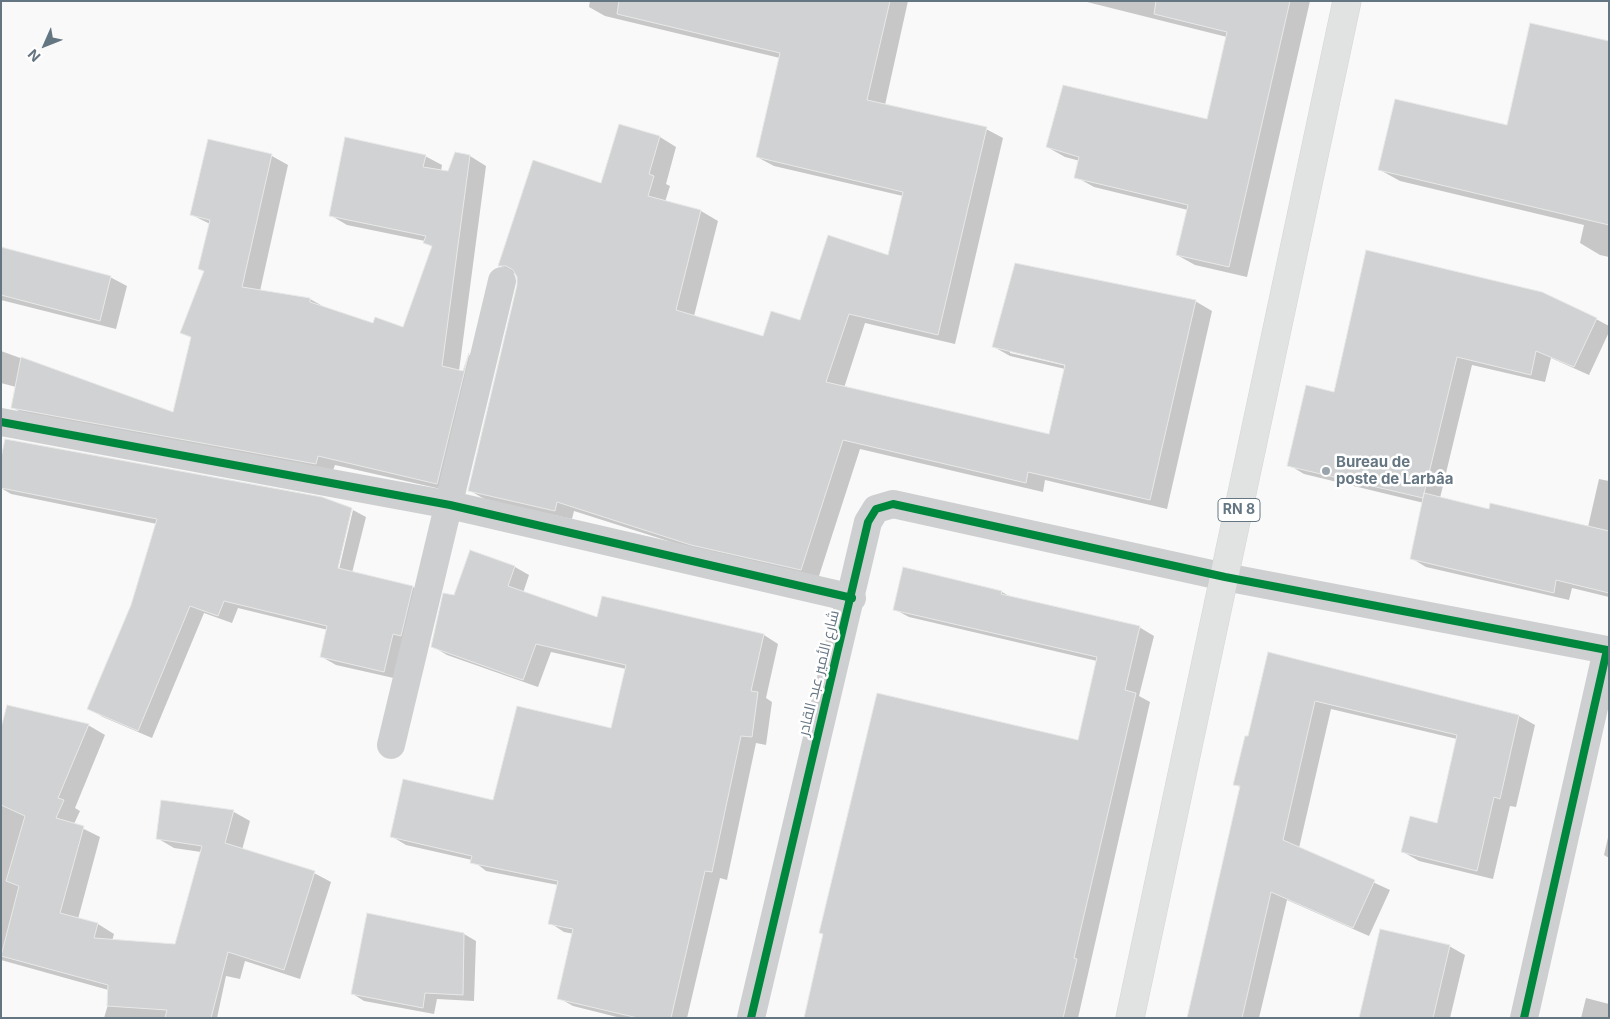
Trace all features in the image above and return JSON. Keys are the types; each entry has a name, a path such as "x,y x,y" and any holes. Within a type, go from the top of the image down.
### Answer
{"main road":[{"name":"RN 8","path":"1130,1018 1347,1"}],"street":[{"path":"392,745 502,281"},
{"path":"1,422 450,505 852,598"},
{"name":"شارع الأمير عبد القادر","path":"751,1018 852,598 868,522 876,509 893,504 1225,577 1608,650"},
{"path":"1524,1018 1608,650"}],"building":[{"path":"619,1 890,1 867,100 987,127 938,335 849,314 826,382 1049,434 1065,365 992,347 1015,263 1196,300 1150,500 1028,472 1026,483 843,440 801,570 691,545 557,502 555,511 468,491 517,285 517,277 513,270 506,266 498,266 533,160 601,183 619,124 660,136 649,174 654,176 648,196 701,210 676,310 763,336 771,311 800,320 828,235 888,255 903,192 756,157 780,53 617,14"},
{"path":"1156,1 1290,1 1229,267 1176,255 1188,205 1074,178 1079,157 1046,147 1063,85 1207,119 1227,32 1154,14"},
{"path":"1530,23 1609,41 1609,225 1378,170 1395,99 1507,125"},
{"path":"345,137 426,155 423,167 448,171 455,152 470,155 442,366 463,371 469,353 437,484 318,456 316,464 11,408 21,357 173,412 191,337 180,333 204,271 198,269 210,220 190,215 208,139 272,154 242,287 310,298 310,302 373,323 375,317 403,327 432,246 423,243 426,236 329,216"},
{"path":"1,247 111,276 100,321 1,295"},
{"path":"1366,250 1542,292 1597,318 1574,367 1536,351 1531,375 1457,357 1423,498 1287,466 1306,385 1334,392"},
{"path":"5,439 322,497 352,508 338,568 413,586 401,636 393,634 384,672 320,657 327,626 224,601 218,616 190,606 138,731 87,709 131,605 157,519 1,488 1,458"},
{"path":"1424,493 1489,509 1490,503 1609,531 1609,593 1556,580 1554,593 1410,559"},
{"path":"470,550 515,566 508,586 597,617 602,596 764,634 751,691 758,692 752,737 741,736 712,872 705,871 671,1018 638,1018 557,999 573,929 548,924 558,881 470,863 472,856 390,837 403,779 493,800 517,706 611,728 626,665 536,644 523,680 431,647 443,593 454,595"},
{"path":"903,567 1002,591 1001,594 1140,626 1125,690 1136,693 1074,958 1077,959 1063,1018 804,1018 823,934 819,933 877,693 1078,740 1097,657 893,610"},
{"path":"1268,652 1519,715 1500,799 1494,797 1477,871 1401,852 1410,816 1437,823 1457,735 1315,701 1283,840 1375,880 1353,928 1271,892 1242,1018 1187,1018 1240,786 1233,785 1245,736 1248,736"},
{"path":"7,705 89,724 58,798 64,800 56,818 84,826 60,913 98,923 94,938 175,944 202,846 156,839 161,800 234,810 225,843 315,871 284,970 228,952 211,1018 165,1018 167,1010 107,1006 108,985 1,956 19,886 6,881 25,816 1,805 1,728"},
{"path":"367,913 464,933 463,995 425,993 423,1008 351,994"},
{"path":"1380,929 1450,945 1433,1018 1359,1018"}],"cycle path":[{"path":"1,422 450,505 852,598"},
{"path":"751,1018 868,522 876,509 893,504 1225,577 1607,650 1524,1018"}],"place":[{"name":"Bureau de poste de Larbâa","path":"1326,471"}]}
